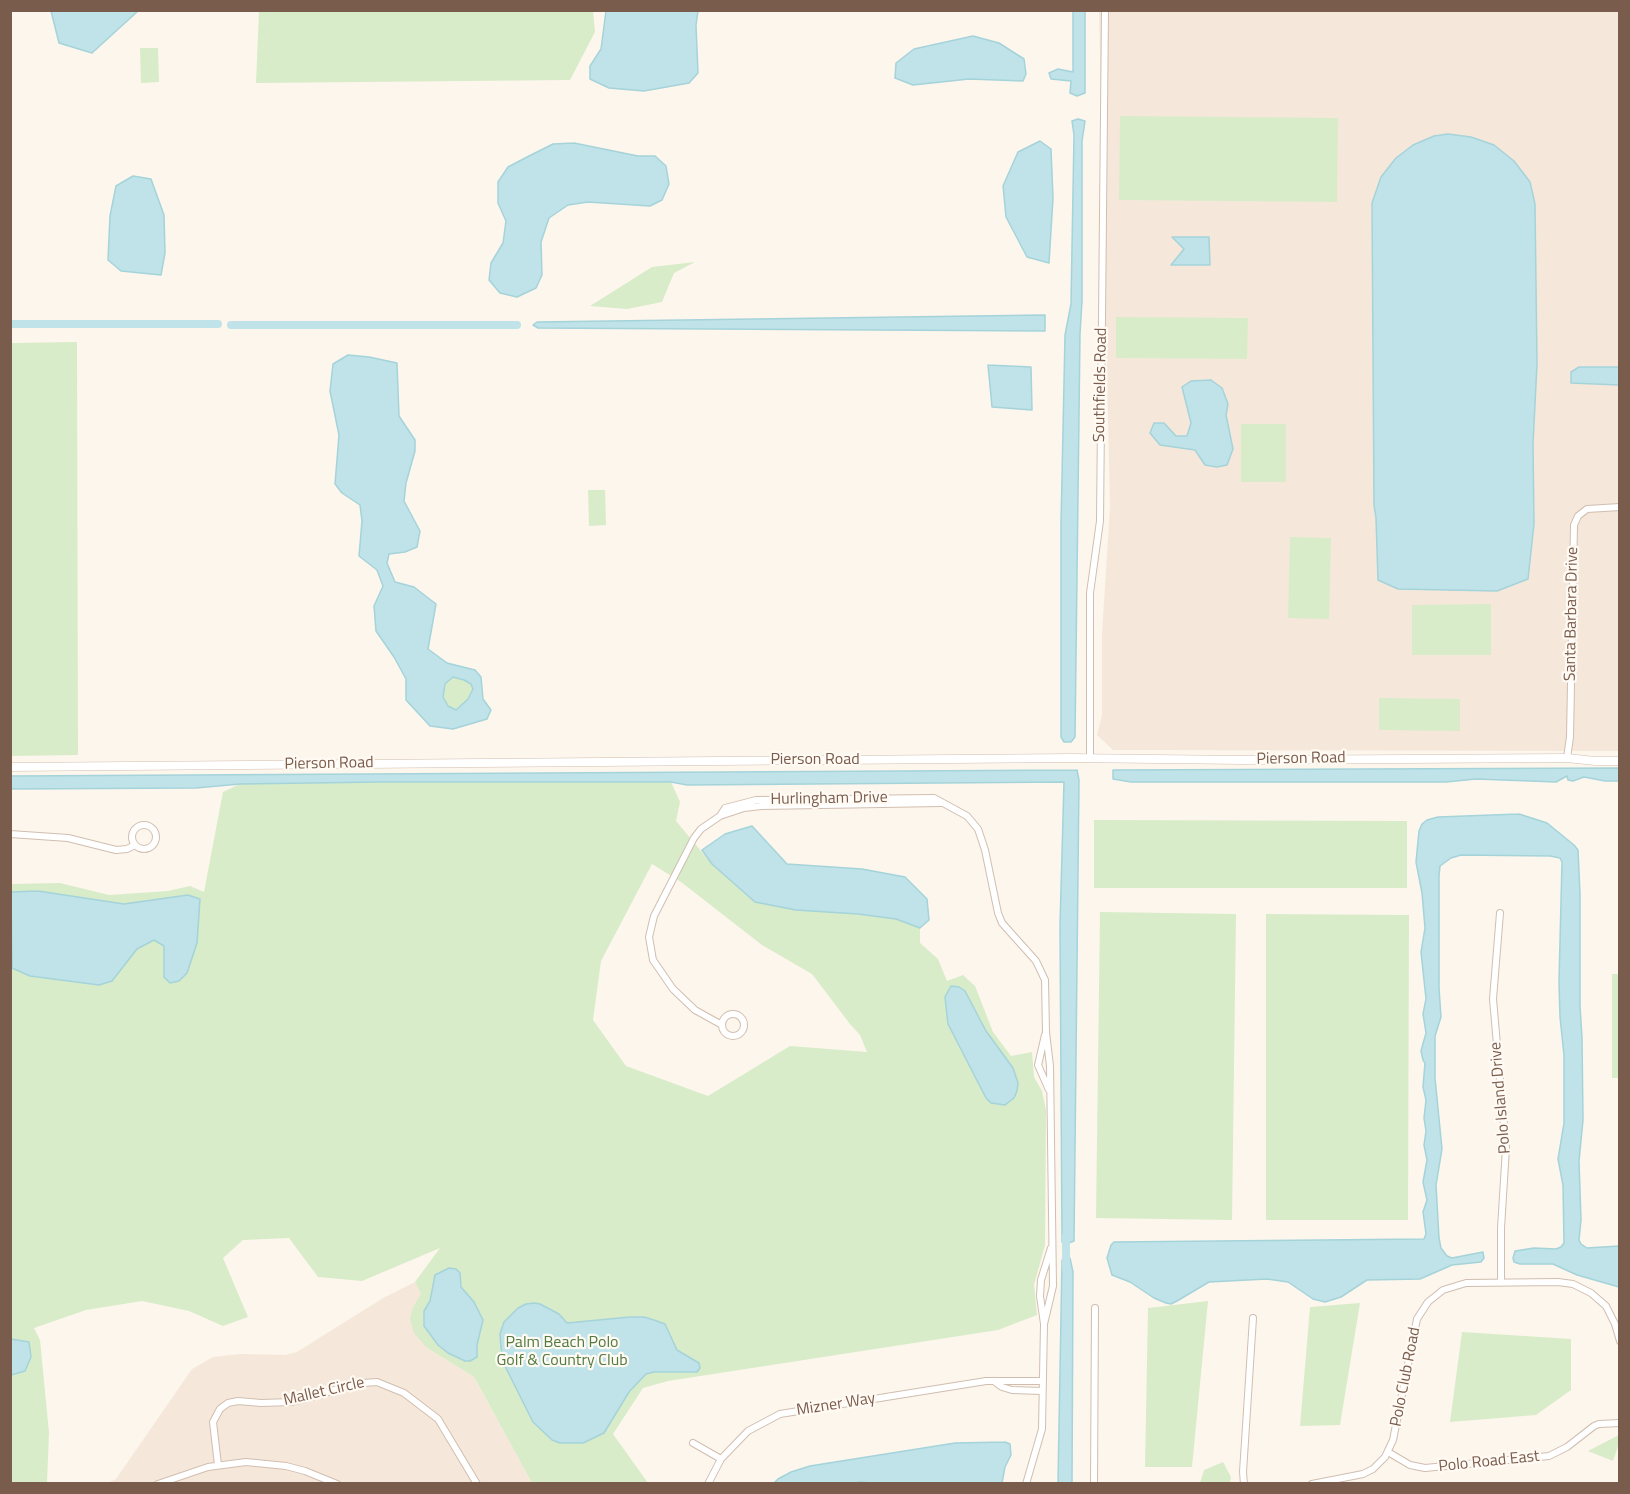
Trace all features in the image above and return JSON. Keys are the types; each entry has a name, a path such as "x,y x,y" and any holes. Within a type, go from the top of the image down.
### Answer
{"street":[{"name":"Southfields Road","path":"1090,758 1090,593 1098,545 1100,515 1105,10"},
{"name":"Santa Barbara Drive","path":"1567,758 1570,738 1574,525 1578,516 1587,509 1620,507"},
{"name":"Pierson Road","path":"10,767 1090,758 1242,760 1567,758 1620,761"},
{"name":"Hurlingham Drive","path":"722,1025 695,1010 673,989 652,960 649,937 654,916 694,837 701,829 720,816 725,808 756,800 934,798 963,812 978,830 1002,923 1040,966 1046,986 1046,1032 1051,1093 1053,1286 1044,1324"},
{"path":"10,834 68,838 116,850 127,849 135,845"},
{"name":"Polo Island Drive","path":"1500,913 1493,999 1506,1148 1501,1228 1501,1282"},
{"name":"Hurlingham Drive","path":"1046,1032 1038,1065 1051,1093"},
{"name":"Hurlingham Drive","path":"1026,1484 1041,1434 1044,1324 1040,1296 1041,1280 1052,1243"},
{"name":"Polo Club Road","path":"1388,1452 1393,1440 1414,1328 1422,1310 1435,1296 1452,1286 1466,1283 1501,1282 1563,1283 1583,1288 1606,1306 1620,1341"},
{"path":"1094,1484 1095,1308"},
{"path":"1244,1484 1253,1318"},
{"name":"Mizner Way","path":"708,1484 721,1459 748,1431 780,1414 994,1381 1042,1381"},
{"name":"Mizner Way","path":"994,1381 1012,1390 1042,1391"},
{"name":"Mallet Circle","path":"218,1465 213,1422 217,1413 228,1403 238,1401 292,1402 350,1384 377,1382 395,1388 431,1412 444,1426 477,1484"},
{"name":"Polo Road East","path":"1388,1452 1410,1465 1425,1468 1549,1456 1567,1447 1594,1426 1620,1424"},
{"path":"693,1443 721,1459"},
{"path":"1312,1484 1362,1474 1377,1465 1388,1452"},
{"path":"158,1484 218,1465 246,1462 285,1466 305,1471 337,1484"}],"shaded area":[{"path":"1099,11 1619,11 1619,751 1113,750 1097,735 1102,715 1102,633 1110,507"},
{"path":"415,1282 422,1294 413,1307 427,1348 474,1377 532,1483 105,1484 116,1479 192,1369 213,1357 240,1354 285,1355 297,1352 383,1298"}],"green space":[{"path":"259,11 593,11 595,32 570,80 256,83"},
{"path":"140,48 158,48 159,82 141,83"},
{"path":"1120,116 1338,118 1337,202 1119,200"},
{"path":"695,262 674,273 662,302 627,309 590,306 652,267"},
{"path":"1116,317 1248,318 1247,359 1116,358"},
{"path":"77,342 78,755 11,756 11,343"},
{"path":"1241,424 1286,424 1286,482 1241,482"},
{"path":"588,490 605,490 606,525 589,526"},
{"path":"1290,537 1331,538 1329,619 1288,618"},
{"path":"1491,604 1491,655 1412,655 1412,605"},
{"path":"453,677 471,684 473,689 468,699 456,710 448,706 443,698 445,684"},
{"path":"1379,698 1460,699 1460,731 1379,730"},
{"name":"Palm Beach Polo Golf & Country Club","path":"671,782 680,802 676,821 712,864 755,902 896,919 920,928 920,943 938,959 947,981 963,975 975,986 993,1032 1011,1056 1032,1052 1034,1077 1042,1091 1046,1110 1045,1245 1034,1285 1037,1315 998,1330 668,1381 643,1388 613,1434 648,1483 532,1483 474,1377 427,1348 414,1333 410,1319 413,1307 421,1294 415,1282 440,1248 362,1281 318,1277 289,1238 243,1240 223,1258 248,1317 223,1326 189,1311 142,1301 86,1310 34,1328 40,1340 49,1433 47,1483 11,1483 10,884 60,883 109,895 168,891 190,886 204,892 223,792 240,784","holes":["652,864 681,882 762,945 812,974 860,1035 867,1052 790,1046 708,1096 626,1066 593,1020 601,961"]},
{"path":"1094,820 1407,821 1407,888 1094,888"},
{"path":"1100,912 1236,914 1232,1220 1096,1218"},
{"path":"1266,914 1409,915 1408,1220 1266,1220"},
{"path":"1612,974 1619,974 1619,1078 1612,1078"},
{"path":"1208,1301 1192,1467 1145,1467 1148,1308"},
{"path":"1360,1303 1340,1425 1300,1426 1310,1307"},
{"path":"1462,1332 1571,1339 1571,1390 1536,1415 1450,1422"},
{"path":"1619,1435 1613,1461 1588,1451"},
{"path":"1223,1462 1231,1477 1230,1483 1200,1483 1204,1470"}],"water":[{"path":"51,10 138,11 92,53 59,43"},
{"path":"606,11 698,11 696,25 698,73 689,83 644,91 609,88 590,79 590,66 601,49"},
{"path":"1073,11 1085,11 1085,93 1077,96 1070,93 1071,81 1051,79 1049,73 1058,69 1073,72"},
{"path":"973,36 999,43 1024,59 1026,74 1023,81 969,79 913,85 895,78 896,63 914,49"},
{"path":"1078,119 1085,121 1082,141 1082,301 1075,737 1071,742 1064,742 1061,737 1061,524 1065,335 1071,304 1074,135 1072,121"},
{"path":"1448,134 1471,137 1494,145 1514,161 1530,182 1535,204 1537,364 1533,444 1534,524 1528,579 1497,591 1398,589 1378,580 1374,505 1372,203 1381,177 1396,158 1413,145 1434,136"},
{"path":"1040,141 1051,149 1053,198 1049,263 1027,257 1006,217 1003,186 1018,152"},
{"path":"574,143 638,156 655,156 666,166 669,184 662,200 650,206 588,202 568,205 549,218 541,242 542,275 536,288 517,297 500,293 489,280 491,263 503,243 506,221 498,203 498,182 508,167 529,156 553,144"},
{"path":"133,176 151,179 164,215 165,253 161,275 121,271 108,260 110,216 116,186"},
{"path":"1172,237 1209,237 1210,265 1171,265 1184,249"},
{"path":"1045,315 1045,331 538,328 533,325 537,322"},
{"path":"348,355 397,363 399,416 415,440 415,451 406,483 404,501 420,531 417,547 405,552 389,554 387,563 395,582 414,587 436,604 428,649 447,663 475,670 481,677 483,699 491,710 487,719 453,729 430,726 406,700 406,679 376,631 374,606 383,586 377,570 359,556 362,521 360,505 342,493 335,484 339,435 330,391 333,364","holes":["453,677 471,684 473,689 468,699 456,710 448,706 443,697 445,684"]},
{"path":"988,365 1031,367 1032,410 992,407"},
{"path":"1579,367 1619,367 1619,385 1571,383 1571,372"},
{"path":"1211,380 1222,388 1228,404 1226,415 1233,449 1227,465 1217,467 1205,465 1195,450 1160,445 1150,433 1154,423 1164,423 1176,436 1187,436 1191,423 1182,387 1191,381"},
{"path":"1619,768 1619,781 1584,777 1573,781 1568,780 1567,776 1556,782 1476,779 1446,782 1131,782 1113,779 1113,770"},
{"path":"1077,770 1079,780 1074,1241 1066,1244 1062,1242 1060,925 1064,782 687,785 671,782 380,782 240,784 196,788 10,789 11,776"},
{"path":"1519,814 1547,823 1578,850 1583,1120 1579,1161 1581,1220 1579,1240 1587,1248 1619,1246 1619,1287 1577,1275 1553,1264 1520,1264 1514,1262 1513,1258 1515,1251 1534,1248 1556,1249 1564,1243 1563,1185 1558,1159 1564,1123 1564,1055 1559,982 1562,862 1560,858 1550,856 1461,855 1451,858 1440,866 1439,988 1441,1017 1435,1036 1435,1078 1442,1149 1436,1185 1439,1238 1441,1248 1447,1256 1452,1258 1483,1252 1484,1258 1481,1262 1452,1265 1420,1279 1367,1280 1341,1297 1325,1302 1313,1299 1288,1282 1267,1279 1209,1282 1171,1304 1154,1298 1130,1282 1112,1275 1107,1258 1114,1242 1424,1239 1426,1234 1423,1212 1427,1200 1423,1182 1427,1160 1424,1145 1426,1131 1424,1118 1426,1100 1423,1087 1425,1063 1421,1051 1426,1033 1423,1014 1426,999 1421,952 1425,928 1416,862 1419,831 1427,820 1438,817"},
{"path":"752,826 787,864 862,869 905,877 927,899 929,920 920,928 896,919 796,910 755,902 712,864 702,850 725,834"},
{"path":"38,891 124,904 188,895 200,899 197,943 187,973 179,981 170,983 164,977 164,946 154,940 137,949 112,981 99,985 30,976 12,968 11,892"},
{"path":"951,986 965,991 986,1031 1013,1068 1018,1083 1017,1091 1014,1098 1005,1105 991,1103 986,1098 948,1024 945,997"},
{"path":"1070,1258 1073,1272 1072,1483 1058,1483 1062,1260"},
{"path":"449,1268 456,1269 460,1273 461,1287 474,1302 483,1320 477,1345 477,1357 470,1361 448,1353 438,1345 424,1326 424,1311 430,1301 435,1275"},
{"path":"534,1303 559,1314 567,1323 644,1317 665,1324 677,1350 699,1363 700,1368 697,1372 646,1374 629,1392 604,1433 583,1443 560,1443 552,1440 533,1422 504,1364 501,1348 500,1334 504,1322 518,1308"},
{"path":"11,1339 29,1342 31,1357 25,1371 11,1375"},
{"path":"1005,1442 1010,1444 1011,1455 1005,1467 1002,1483 774,1483 791,1472 810,1466 955,1443"}],"waterway":[{"path":"10,324 218,324"},
{"path":"231,325 517,325"},
{"path":"1066,1236 1066,1269"}]}
